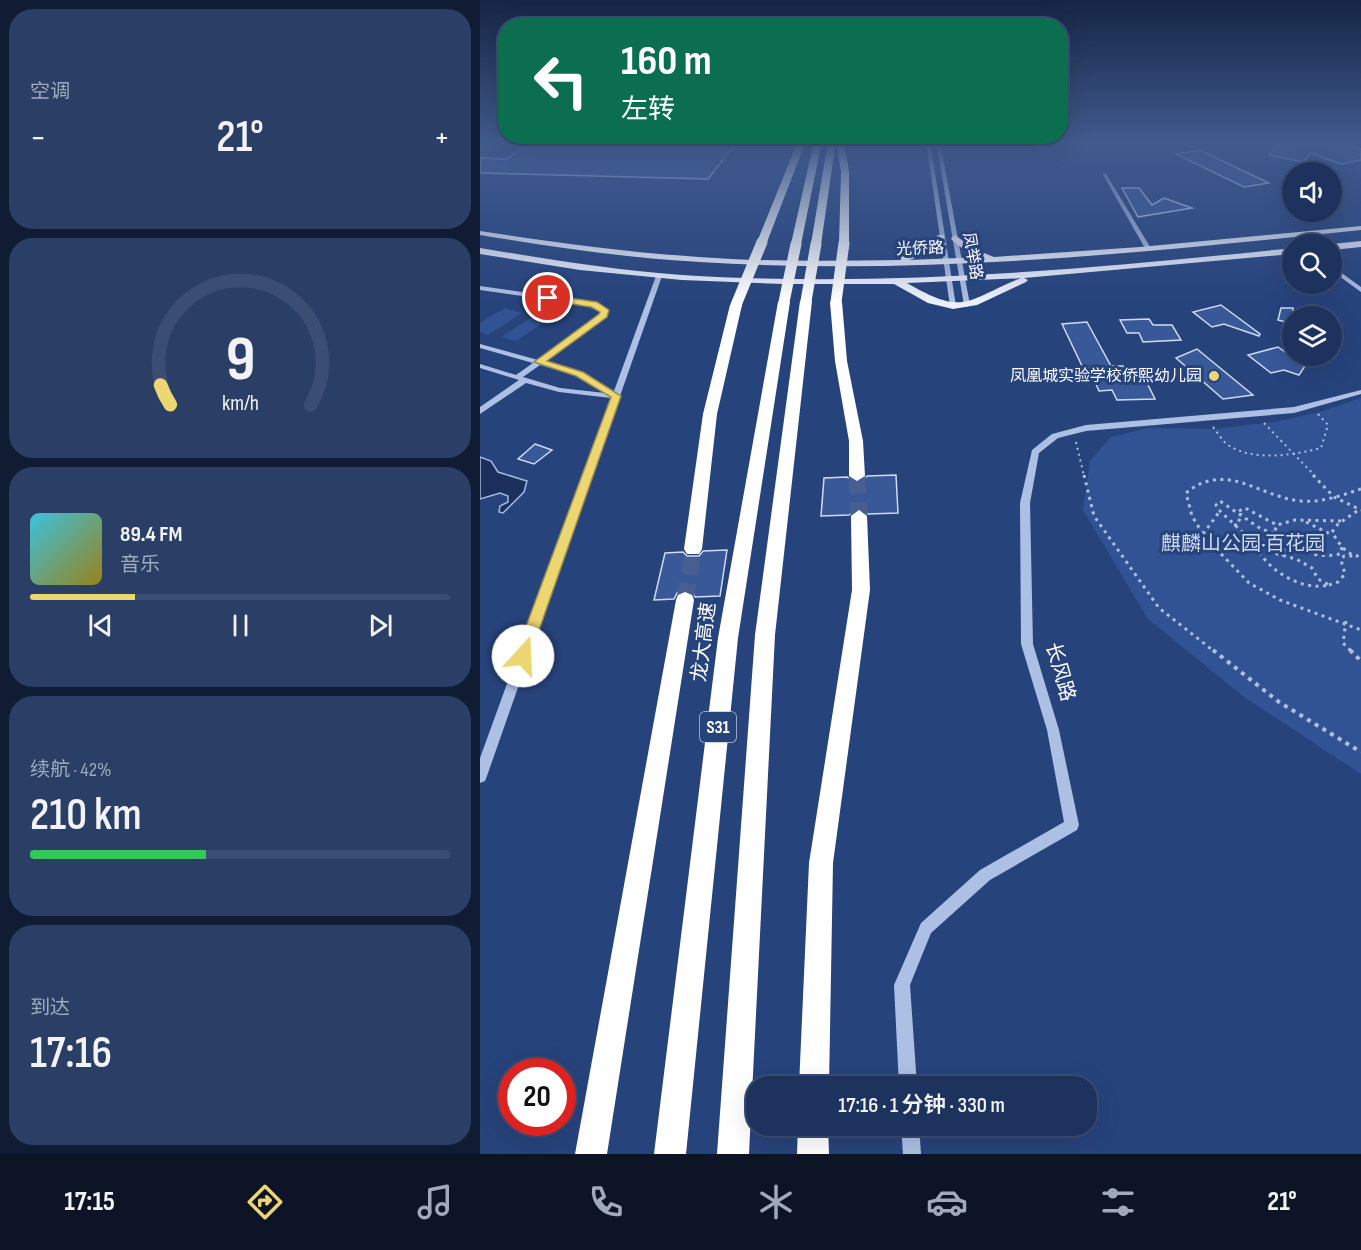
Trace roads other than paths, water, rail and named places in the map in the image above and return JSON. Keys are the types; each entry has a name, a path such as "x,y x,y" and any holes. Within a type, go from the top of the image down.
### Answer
{"highway":[{"path":"693,549 710,414 736,305 783,195"},
{"name":"龙大高速","path":"670,1154 728,638 784,302 806,195"},
{"name":"S31","path":"733,1154 765,635 806,301 824,195"},
{"path":"845,195 844,243 836,302 841,362 856,441 857,476"},
{"path":"814,1076 821,863 861,590 859,516"},
{"path":"591,1154 685,600"},
{"path":"813,1136 813,1154"}],"main road":[{"name":"光侨路","path":"480,233 610,254 680,260 873,265 1014,260 1149,250 1361,228"},
{"path":"873,265 921,254 933,247 941,237"},
{"path":"955,238 976,254 1014,260"},
{"path":"1342,246 1361,244"},
{"name":"光侨路","path":"480,251 591,269 659,276 751,280 962,279 1155,266 1282,252"},
{"path":"894,280 942,305 953,306 967,305 1032,275"}],"street":[{"name":"凤举路","path":"935,195 953,306"},
{"name":"凤举路","path":"947,195 967,305"},
{"path":"1116,195 1149,250"},
{"path":"481,768 659,276"},
{"path":"1342,276 1361,290"},
{"path":"480,288 594,304 604,310 599,320 539,362 480,411"},
{"path":"480,345 580,374 616,396"},
{"path":"480,366 559,390 616,396"},
{"name":"长风路","path":"907,1076 902,986 926,928 985,875 1072,825 1053,730 1027,644 1025,503 1035,452 1055,436 1115,424 1257,415 1310,406 1361,392"},
{"path":"911,1136 912,1154"}],"tunnel":[{"path":"857,476 859,516"},
{"path":"685,600 693,549"}],"place":[{"name":"凤凰城实验学校侨熙幼儿园","path":"1214,376"}],"park label":[{"name":"麒麟山公园·百花园","path":"1243,544"}]}
